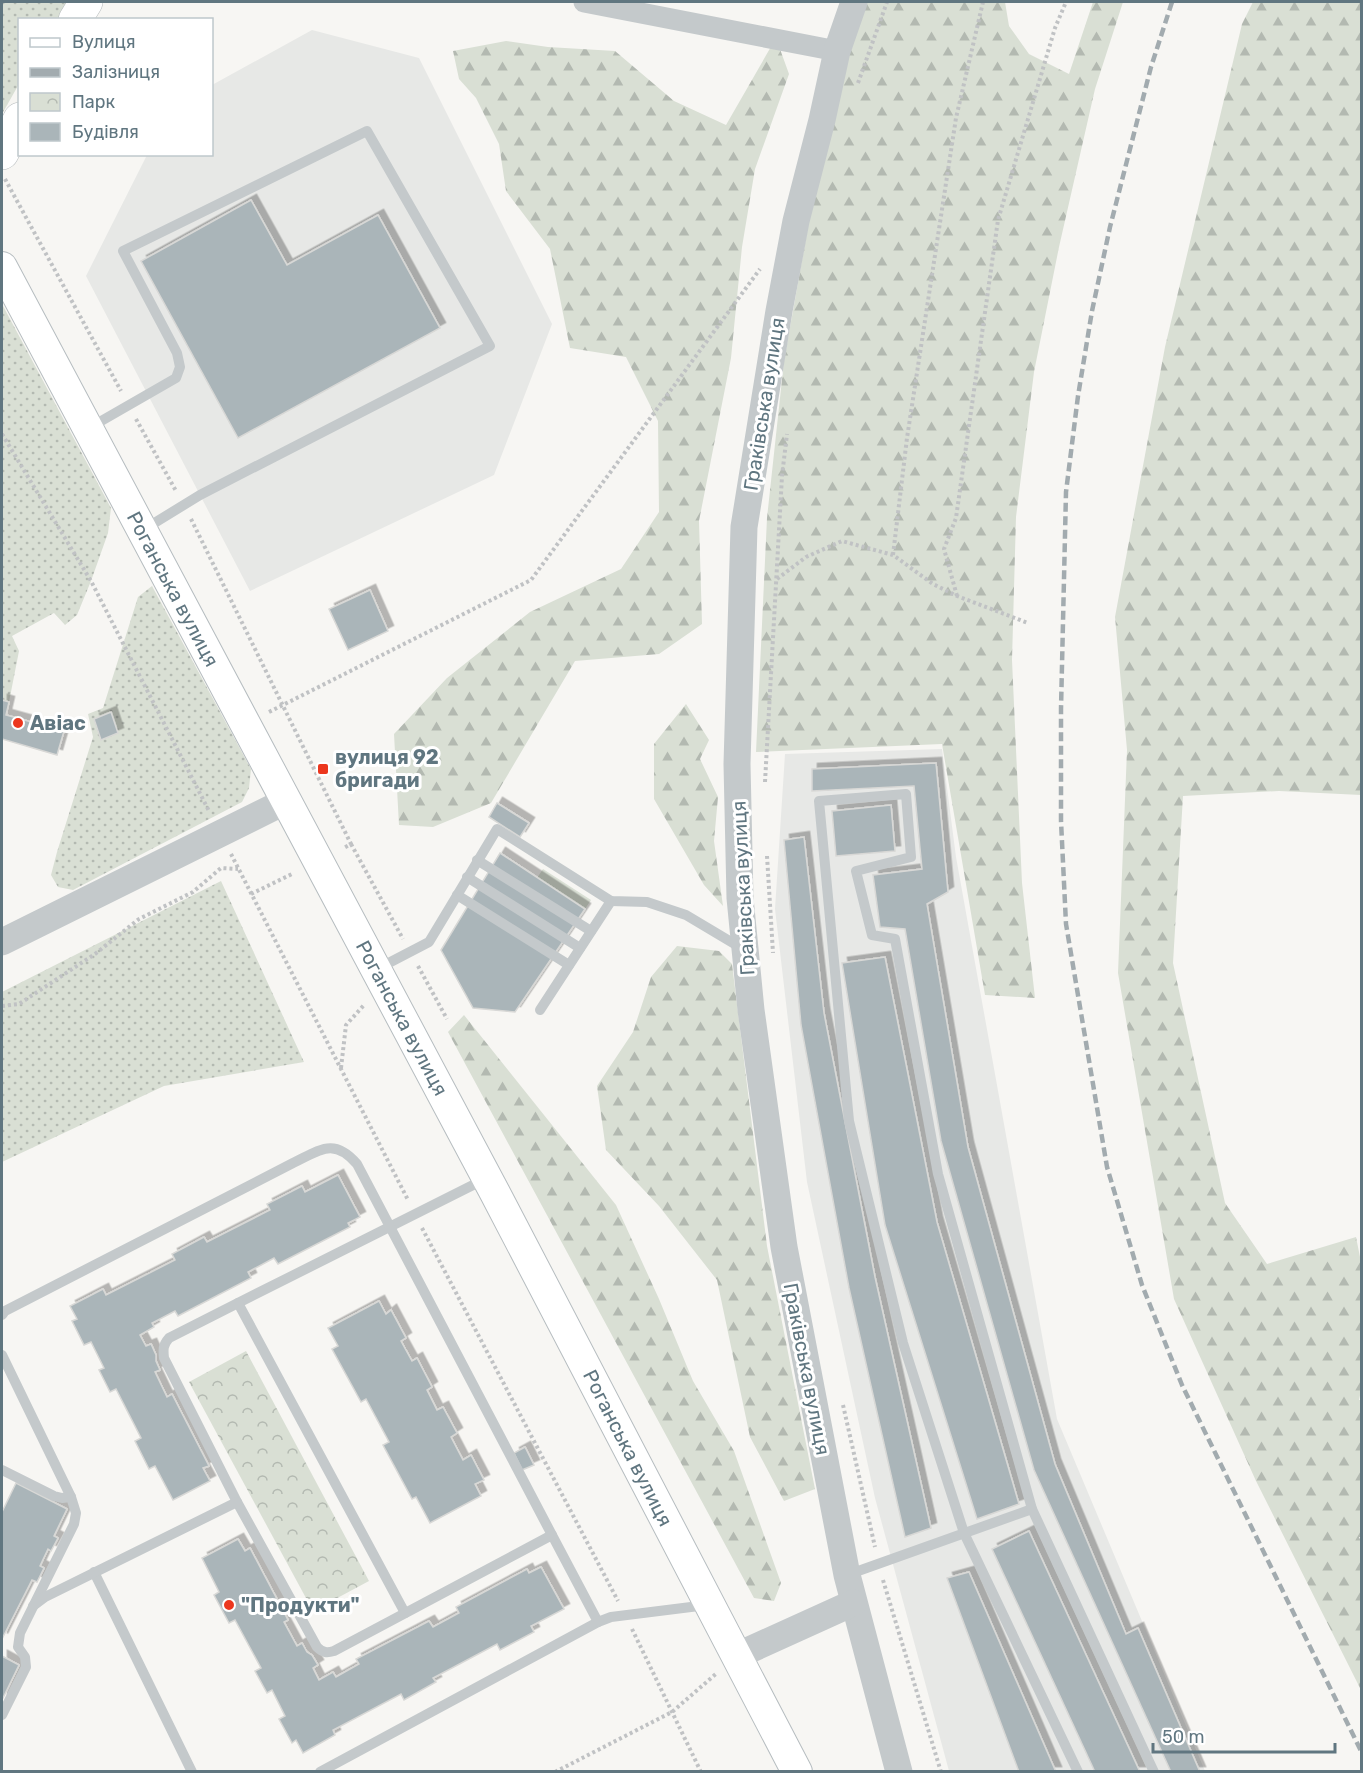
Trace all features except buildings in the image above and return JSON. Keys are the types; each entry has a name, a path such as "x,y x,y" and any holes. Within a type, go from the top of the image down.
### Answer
{"highway":[{"path":"76,18 86,2"},
{"path":"2,153 18,123"}],"main road":[{"name":"Роганська вулиця","path":"2,267 487,1178 797,1772"}],"street":[{"path":"584,2 837,51"},
{"name":"Граківська вулиця","path":"854,2 837,51 796,221 744,527 737,764 740,898 744,949 784,1247 847,1575 898,1772"},
{"path":"2,942 286,801"},
{"path":"736,1656 854,1603"}],"lane":[{"path":"88,428 176,378 180,367 177,353 123,251 367,131 490,346 184,505 142,530"},
{"path":"1078,1772 964,1533 903,1343 849,1121 819,801 906,794 911,857 856,871 872,935 895,939 938,1174 1032,1509 1154,1772"},
{"path":"379,976 429,942 497,829 611,901 647,902 686,915 744,949"},
{"path":"477,861 591,932"},
{"path":"467,877 580,948"},
{"path":"457,895 569,965"},
{"path":"540,1010 611,901"},
{"path":"2,1315 5,1311 322,1149 334,1148 347,1153 357,1164 598,1622"},
{"path":"487,1178 169,1338 164,1343 164,1358 237,1502 317,1647 322,1652 334,1651 552,1535"},
{"path":"238,1303 405,1614"},
{"path":"2,1355 71,1497 76,1513 74,1524 20,1633 18,1647 25,1657 26,1667 2,1715"},
{"path":"2,1470 54,1496 71,1497"},
{"path":"33,1606 45,1597 94,1572 237,1502"},
{"path":"847,1575 1032,1509"},
{"path":"94,1572 192,1772"},
{"path":"320,1772 598,1622 625,1615 709,1604"}],"path":[{"path":"893,555 906,438 954,129 983,2"},
{"path":"957,596 944,549 956,518 998,220 1055,28 1066,2"},
{"path":"2,173 184,505 351,844 447,1019"},
{"path":"281,704 531,580 761,268"},
{"path":"2,434 91,581 214,820"},
{"path":"777,580 806,557 842,541 893,555 933,584 957,596 1028,623"},
{"path":"344,848 351,844"},
{"path":"229,849 412,1208"},
{"path":"2,1006 19,1004 95,954 139,919 193,892 220,868 238,869"},
{"path":"251,894 292,874"},
{"path":"341,1069 346,1025 379,976"},
{"path":"417,1218 625,1615 701,1772"},
{"path":"555,1772 672,1712 736,1656"}],"shaded area":[{"path":"312,30 419,58 552,324 494,475 250,591 86,276 146,156 213,156 213,84"},
{"path":"942,749 956,857 1057,1419 1205,1771 949,1771 875,1498 807,1182 775,909 785,754"}],"green space":[{"path":"2,2 69,2 59,18 18,18 18,86 2,114"},
{"path":"862,2 1005,2 1009,26 1029,54 1069,74 1093,2 1123,2 1095,89 1059,247 1034,372 1016,517 1012,660 1022,883 1035,998 985,995 942,744 756,752 767,518 784,361 816,182"},
{"path":"1253,2 1361,2 1361,795 1279,791 1183,796 1173,963 1225,1203 1267,1264 1356,1237 1362,1267 1362,1386 1359,1400 1362,1400 1362,1537 1359,1537 1362,1544 1361,1690 1256,1481 1174,1299 1118,973 1127,750 1115,617 1165,347 1242,24"},
{"path":"776,38 789,74 755,169 742,247 731,358 699,521 702,624 659,654 575,661 491,803 433,827 399,825 394,734 447,678 530,612 621,569 659,512 658,421 626,357 570,348 550,249 506,191 499,144 476,98 459,79 453,51 506,41 548,47 615,51 674,101 726,125"},
{"path":"2,304 111,508 108,533 77,615 65,625 54,613 12,636 19,651 9,702 2,700"},
{"path":"152,586 251,769 249,788 242,802 73,890 58,887 51,875 93,737 88,714 103,708 138,597"},
{"path":"686,704 709,740 700,759 718,797 714,841 723,906 704,885 654,799 654,744"},
{"path":"543,869 591,900 585,909 537,878"},
{"path":"221,881 304,1062 164,1086 2,1162 2,992"},
{"path":"677,946 719,951 732,964 767,1246 815,1489 784,1501 750,1437 717,1280 659,1206 606,1150 597,1086 633,1032 651,977"},
{"path":"464,1015 616,1205 693,1381 734,1451 781,1583 774,1601 754,1598 448,1032"},
{"path":"246,1351 369,1581 313,1611 189,1382"}],"railway":[{"path":"1172,2 1151,67 1110,227 1092,311 1066,492 1061,709 1061,821 1066,924 1107,1167 1142,1285 1182,1385 1362,1753"}],"place":[{"name":"Авіас","path":"18,723"},
{"name":"вулиця 92 бригади","path":"323,769"},
{"name":"\"Продукти\"","path":"229,1605"}]}
